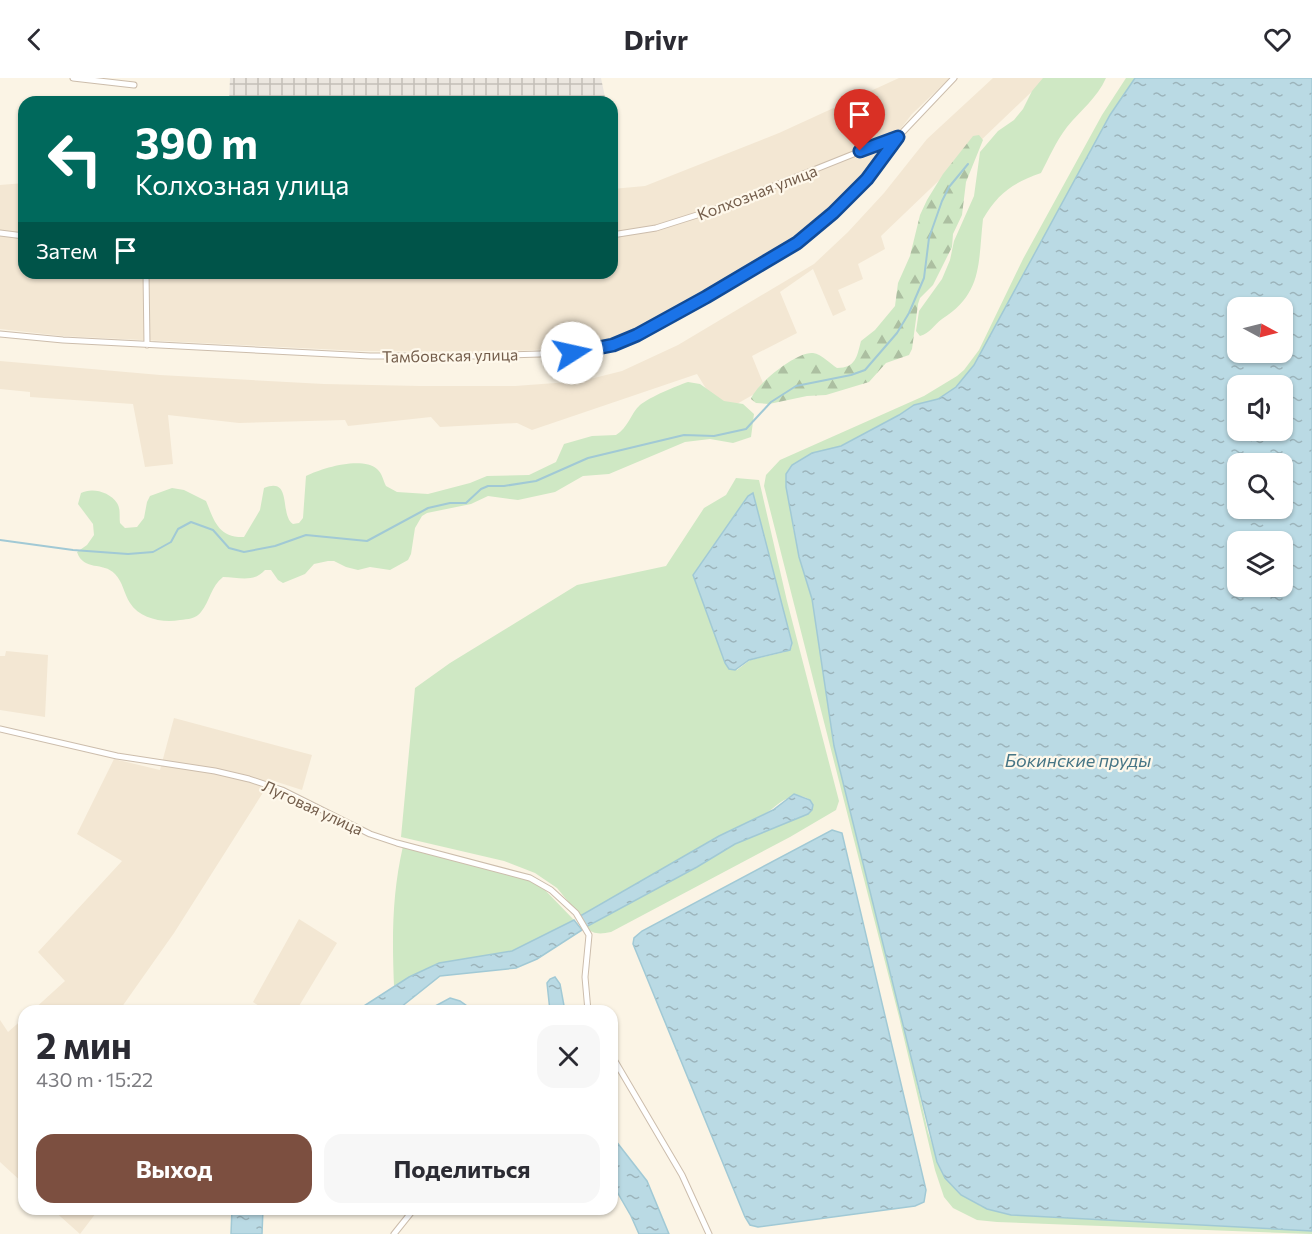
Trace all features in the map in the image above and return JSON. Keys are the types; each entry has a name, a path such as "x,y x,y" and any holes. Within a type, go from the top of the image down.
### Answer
{"street":[{"path":"73,78 134,85"},
{"name":"Тамбовская улица","path":"0,334 63,340 333,355 464,356 572,353 613,345 637,335 706,297 797,243 833,213 867,179 898,137 954,78"},
{"name":"Колхозная улица","path":"618,235 656,228 716,209 898,137"},
{"path":"0,233 18,235"},
{"path":"146,279 147,345"},
{"name":"Луговая улица","path":"0,729 117,756 215,771 249,779 282,790 370,834 530,878 551,890 576,913 589,935 585,977 587,1005"},
{"path":"618,1066 682,1175 709,1234"},
{"path":"394,1234 409,1215"}],"shaded area":[{"path":"230,78 601,78 605,96 229,96"},
{"path":"899,78 950,78 912,114 864,176 804,235 645,327 608,343 573,348 494,352 361,351 62,336 0,329 0,185 18,184 18,279 618,279 618,188 645,186 779,133"},
{"path":"993,78 1046,78 881,236 885,249 858,264 863,279 838,290 846,310 833,316 813,269 780,292 797,333 752,356 765,388 721,413 697,374 532,430 517,423 440,427 431,417 348,426 345,420 239,423 168,415 173,464 145,467 133,404 30,397 30,392 0,389 0,361 160,375 324,384 420,386 515,386 582,381 622,371 678,345 814,264 884,193 927,139"},
{"path":"6,651 48,655 45,717 0,710 0,656 5,656"},
{"path":"174,718 312,755 302,790 271,780 174,933 123,1005 39,1005 65,981 38,952 122,861 77,834 114,759 160,770"},
{"path":"299,919 337,943 300,1005 258,1005 253,1002"},
{"path":"0,1020 8,1032 18,1023 18,1178 0,1162"},
{"path":"59,1215 94,1215 80,1234"}],"green space":[{"path":"1043,78 1106,78 1093,98 1063,132 1041,173 1007,190 994,202 983,219 979,263 972,288 955,309 920,336 916,331 919,311 942,279 950,260 954,241 974,196 980,152 998,131 1014,120"},
{"path":"1126,78 1135,78 1110,115 974,365 956,387 938,399 913,405 841,446 812,453 793,527 799,557 812,599 834,746 901,1013 928,1132 941,1170 980,1206 1011,1215 1312,1231 1312,1234 977,1220 953,1208 944,1197 935,1170 899,1017 764,486 766,475 780,460 924,396 964,370 979,350 1023,259 1102,115"},
{"path":"979,135 983,140 966,182 962,215 953,234 952,247 933,285 920,298 912,349 909,355 886,363 869,382 826,395 807,396 769,404 756,403 751,399 769,377 797,357 813,353 820,355 837,368 848,366 855,360 861,341 875,330 895,306 898,283 910,256 920,215 927,200 943,174 973,136"},
{"path":"688,382 700,384 724,401 743,404 754,414 751,437 733,443 710,439 685,442 609,474 583,476 555,492 518,500 488,496 471,504 427,513 422,516 415,528 408,560 390,570 370,567 358,570 328,561 314,564 305,574 283,583 271,570 265,570 251,578 223,577 197,616 166,621 152,619 140,613 130,603 115,574 105,568 84,562 77,552 87,545 94,535 93,524 78,504 81,493 85,491 100,492 114,499 119,508 120,523 125,528 137,527 144,518 150,496 172,488 184,490 206,501 215,521 223,531 235,537 244,537 260,510 264,488 279,487 289,519 293,524 299,523 303,518 306,476 342,465 362,463 370,465 379,471 386,486 397,492 428,494 487,476 529,475 556,462 564,444 592,436 616,435 624,428 640,405 656,395"},
{"path":"736,478 759,480 787,601 839,801 836,810 790,837 611,932 601,933 594,933 586,927 735,844 808,814 813,804 802,796 786,799 766,813 580,916 557,888 535,873 504,861 401,837 415,688 450,663 577,585 666,566 704,508 726,495","holes":["748,496 792,647 785,652 750,660 737,670 693,575"]},
{"path":"403,846 528,880 543,888 574,920 512,951 492,955 394,986 394,916"}],"water":[{"name":"Бокинские пруды","path":"1135,78 1312,78 1312,1231 1011,1215 987,1209 961,1195 945,1178 937,1162 834,746 812,599 799,557 786,487 786,474 792,465 812,453 841,446 914,405 938,399 956,387 974,365 1110,115"},
{"path":"753,493 792,643 790,650 749,660 735,670 729,669 725,663 693,575 748,496"},
{"path":"794,794 810,800 813,805 808,814 735,844 586,927 580,916 719,836 773,810"},
{"path":"832,830 842,833 926,1190 924,1202 915,1206 758,1227 750,1225 745,1217 633,944 634,938 642,931"},
{"path":"574,920 582,930 537,959 516,968 440,976 404,1005 365,1005 409,977 439,963 512,951"},
{"path":"555,977 560,984 564,1005 549,1005 547,983"},
{"path":"450,998 466,1005 437,1005"},
{"path":"618,1144 647,1181 669,1234 639,1234 618,1193"},
{"path":"232,1215 263,1215 262,1234 231,1234"}],"waterway":[{"path":"0,540 73,550 128,554 153,552 171,542 178,529 191,522 213,530 229,548 244,552 275,546 306,535 367,541 428,508 450,503 466,503 481,489 488,486 536,481 588,458 684,435 714,436 746,429 771,402 796,386 865,370 897,333 909,313 924,278 929,238 942,201 949,187 968,164"}],"route":[{"path":"572,353 613,345 637,335 797,243 815,230 867,179 898,137 860,151"}]}
